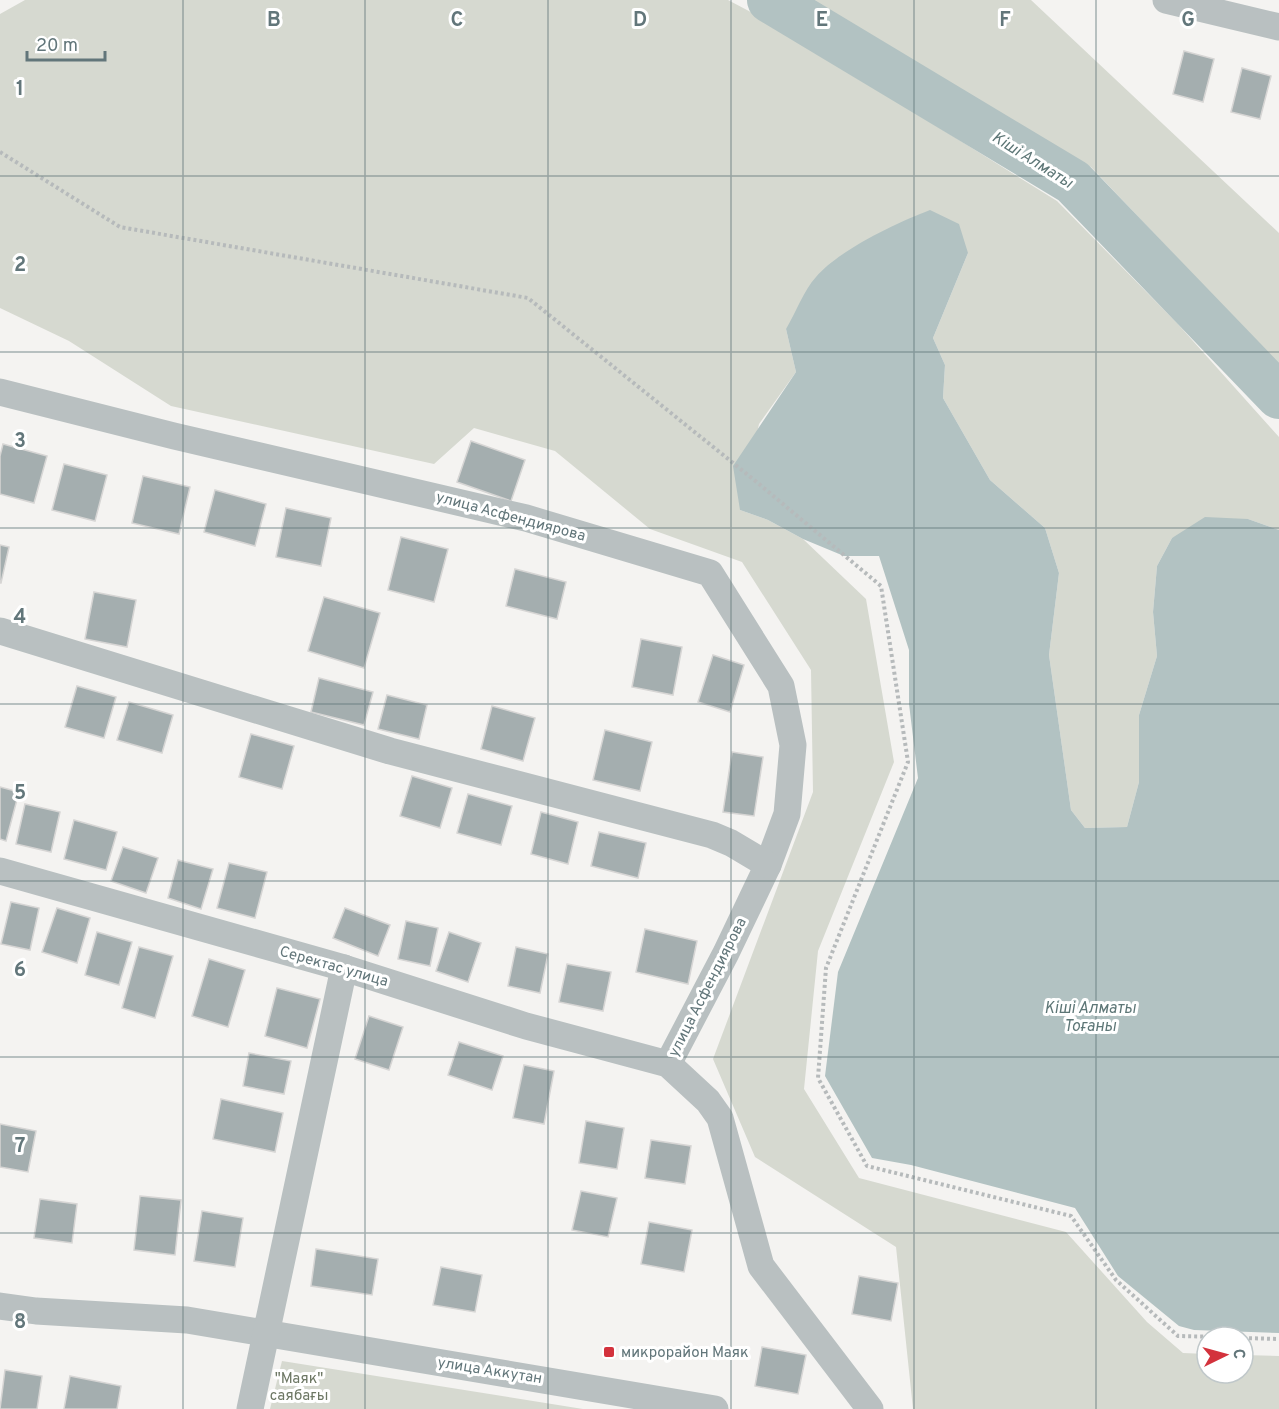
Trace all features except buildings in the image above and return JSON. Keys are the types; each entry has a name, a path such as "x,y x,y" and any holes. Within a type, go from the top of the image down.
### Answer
{"street":[{"path":"1166,0 1279,27"},
{"name":"улица Асфендиярова","path":"0,392 174,436 526,518 710,573 781,686 793,745 787,814 768,865 726,953 668,1064 708,1101 720,1118 760,1266 870,1409"},
{"path":"0,631 390,751 712,834 768,865"},
{"name":"Серектас улица","path":"0,871 344,968 526,1026 668,1064"},
{"path":"250,1409 344,968"},
{"name":"улица Аккутан","path":"0,1306 36,1311 187,1320 715,1409"}],"path":[{"path":"0,152 120,227 528,298 881,586 908,762 826,968 818,1078 867,1166 1071,1216 1116,1280 1178,1336 1195,1336"},
{"path":"1255,1338 1279,1339"}],"green space":[{"path":"25,0 728,0 768,21 1057,201 1176,322 1279,437 1279,530 1248,519 1172,538 1157,566 1153,612 1157,656 1139,715 1139,782 1127,827 1085,828 1071,810 1049,655 1059,573 1045,528 990,480 943,398 945,365 933,338 968,253 786,329 796,372 759,424 740,510 768,520 803,539 866,599 894,762 818,951 804,1089 859,1178 1066,1232 1147,1322 1183,1353 1195,1354 1195,1385 1255,1385 1255,1355 1279,1356 1279,1409 913,1409 896,1247 755,1157 713,1059 813,792 811,670 742,562 650,529 555,451 474,428 434,464 171,406 69,341 0,308 0,14"},
{"path":"808,0 1031,0 1279,233 1279,365 1091,167"},
{"name":"\"Маяк\" саябағы","path":"282,1361 583,1409 270,1409"}],"water":[{"name":"Кіші Алматы Тоғаны","path":"930,210 959,224 968,253 933,338 945,365 943,398 990,480 1045,528 1059,573 1049,655 1071,810 1085,828 1127,827 1139,782 1139,715 1157,656 1153,612 1157,566 1172,538 1205,517 1248,519 1279,530 1279,1333 1255,1332 1255,1325 1195,1325 1195,1330 1179,1326 1118,1276 1075,1208 911,1165 872,1158 825,1076 838,972 918,778 909,704 909,650 879,556 844,556 803,539 768,520 740,510 733,466 796,372 786,329 812,282 826,267 853,247"}],"waterway":[{"name":"Кіші Алматы","path":"770,0 1073,182 1279,396"}],"place":[{"name":"микрорайон Маяк","path":"609,1352"}]}
